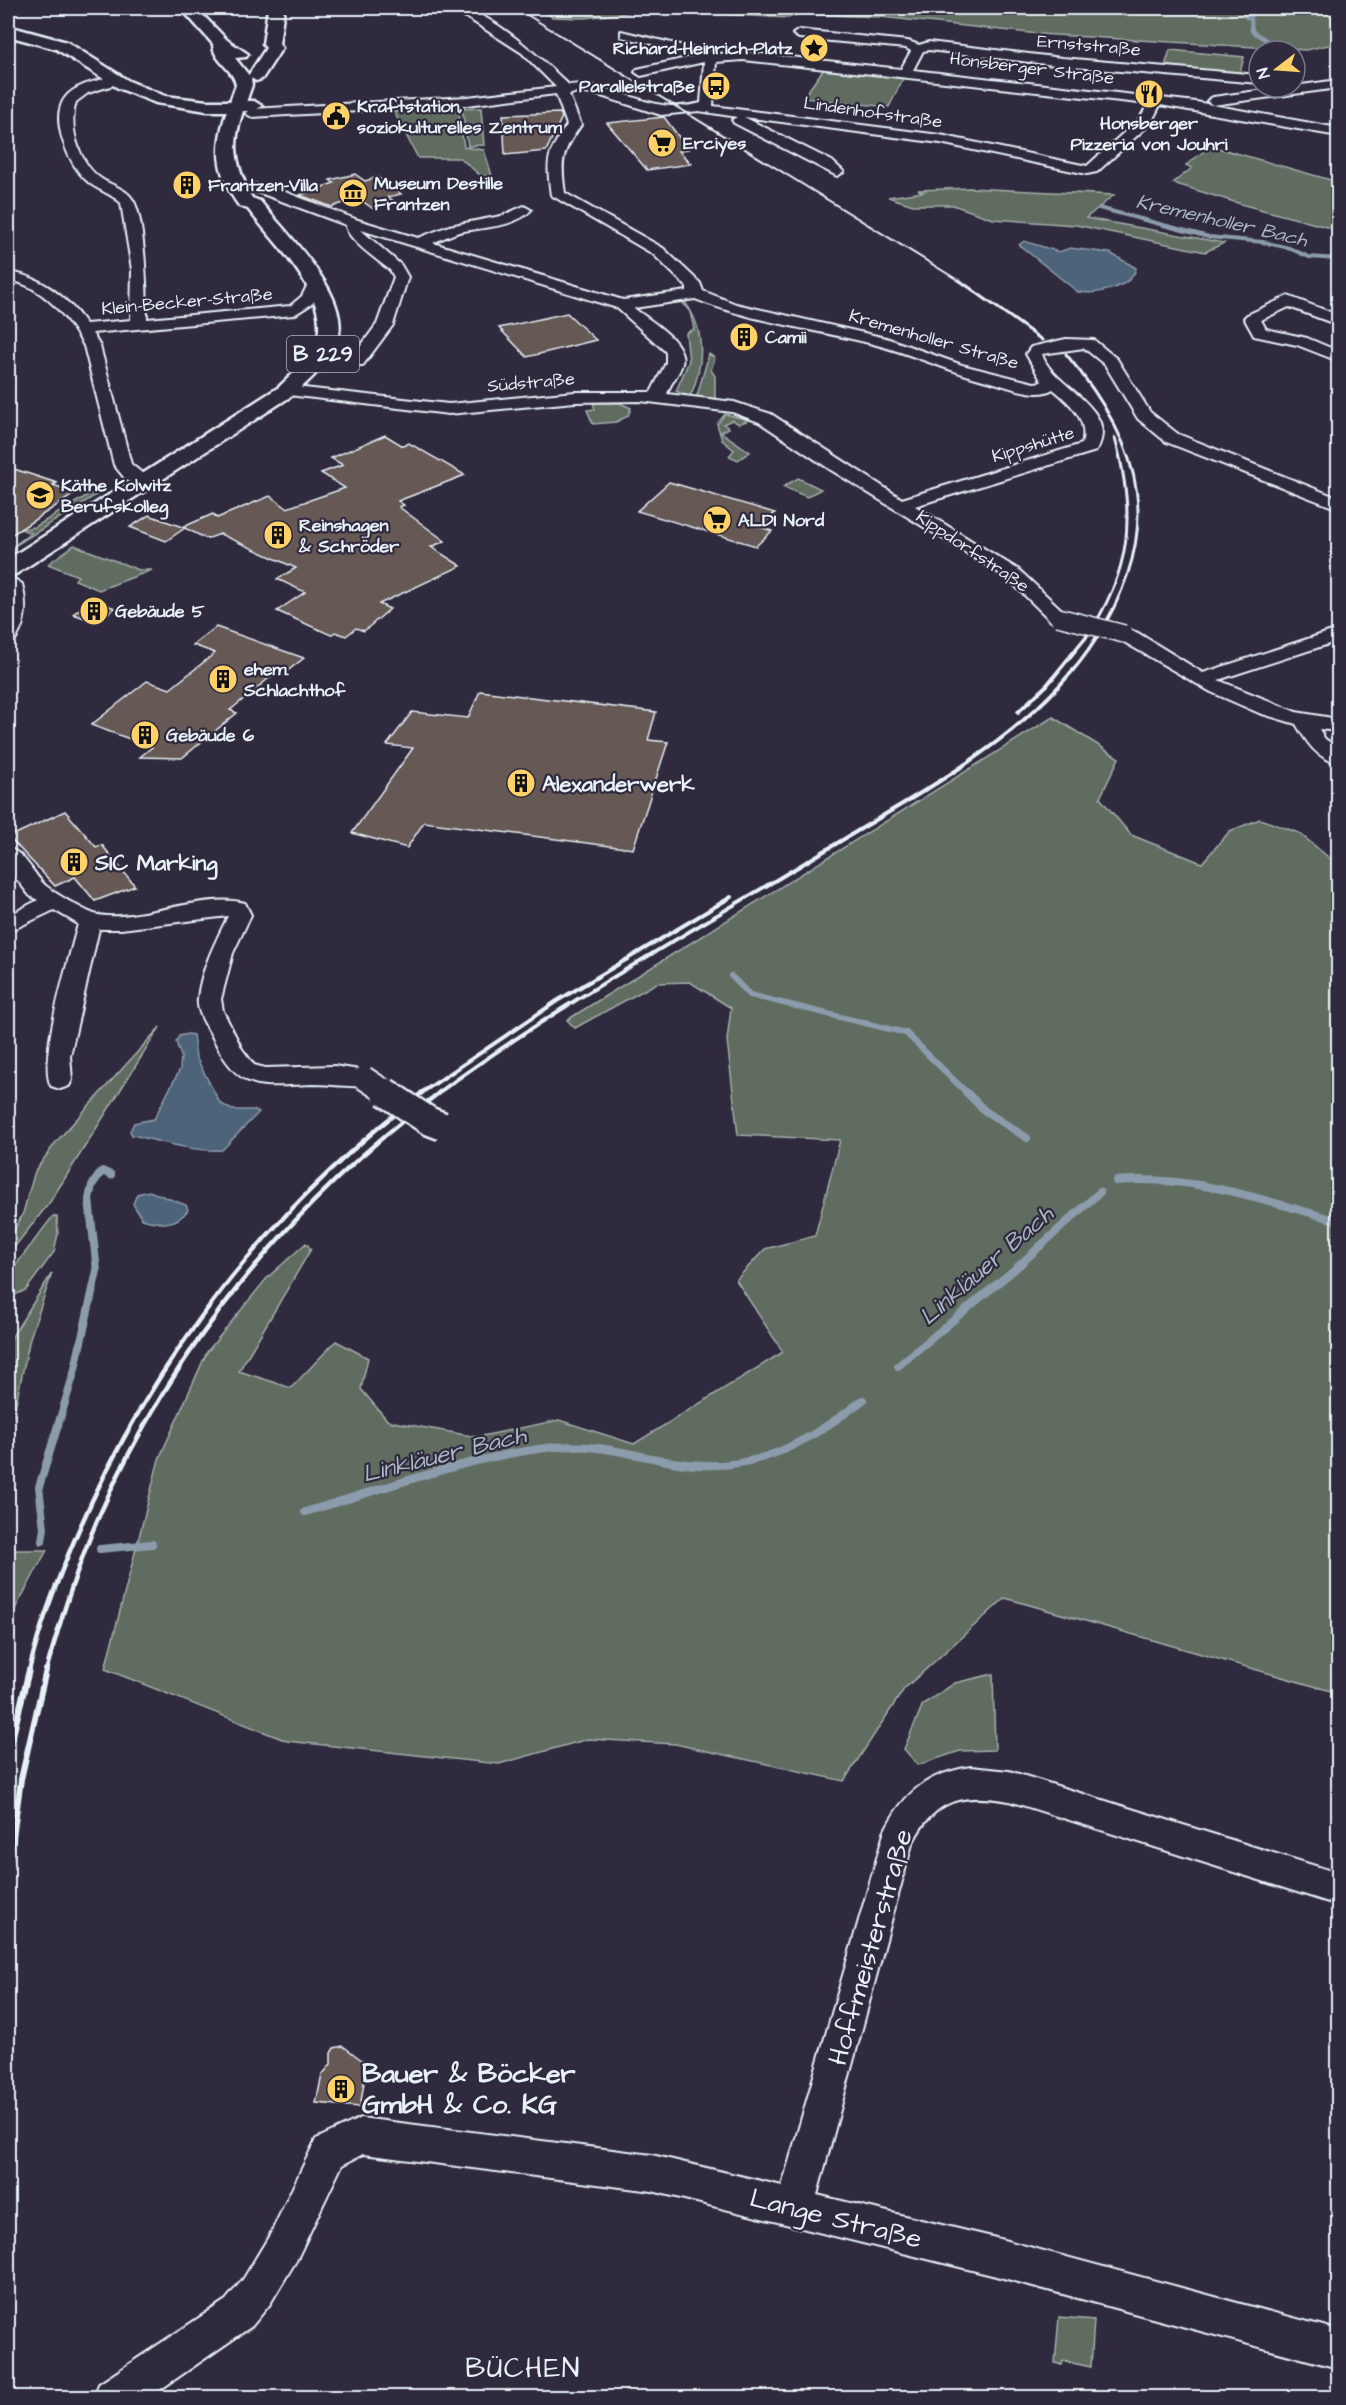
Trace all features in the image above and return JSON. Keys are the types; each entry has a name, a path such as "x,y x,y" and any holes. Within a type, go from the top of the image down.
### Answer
{"main road":[{"path":"188,8 221,43 221,51 250,73 274,48 271,44 276,8"},
{"path":"8,31 32,36 69,49 116,80 145,94 203,112 244,110"},
{"name":"B 229","path":"8,569 286,391 312,369 328,345 329,315 315,283 254,197 244,202 228,166 239,138 244,110 244,85 250,73"},
{"path":"179,104 239,138"}],"street":[{"path":"458,8 521,46 567,90"},
{"path":"625,34 719,57"},
{"name":"Ernststraße","path":"799,34 908,45 918,49 929,46 946,47 1015,57 1247,79"},
{"path":"906,72 918,49"},
{"name":"Honsberger Straße","path":"641,72 719,57 743,56 906,72 1196,106 1338,132"},
{"path":"702,108 707,105 709,98 708,67 710,60 719,57"},
{"path":"116,80 83,90 70,100 66,126 73,149 86,173 128,202 140,270 139,325"},
{"path":"1196,106 1209,101 1338,84"},
{"path":"1307,85 1319,87"},
{"path":"244,110 466,101 589,88 661,111 702,108 728,115 827,164 837,172"},
{"path":"254,197 303,204 352,223 622,305 695,293 695,286 658,251 558,195 555,175 557,150 574,125 563,98 567,90"},
{"name":"Lindenhofstraße","path":"702,108 940,139 1087,170 1098,164 1146,120 1156,101"},
{"path":"419,243 454,229 505,219 524,210"},
{"path":"352,223 352,230 396,268 401,277 385,325 357,362"},
{"path":"8,276 23,278 40,288 66,309 83,329 92,346 125,469 133,477 145,483"},
{"name":"Klein-Becker-Straße","path":"83,329 294,310 305,304 313,294 315,283"},
{"path":"8,288 40,288"},
{"name":"Kremenholler Straße","path":"695,293 731,308 880,340 956,369 1034,388 1044,388 1050,384 1049,377 1036,364 1034,354 1036,350 1066,344 1088,343 1111,362 1144,415 1173,438 1338,504"},
{"path":"1338,320 1288,301 1252,318 1260,333 1301,341 1338,356"},
{"path":"622,305 630,315 667,342 674,351 676,357 658,398"},
{"name":"Kippshütte","path":"903,504 1090,447 1093,441 1092,427 1086,412 1049,377"},
{"name":"Südstraße","path":"286,391 449,409 594,396 658,398"},
{"name":"Kippdorfstraße","path":"658,398 734,407 765,418 837,466 903,504 1013,574 1058,617 1124,633 1206,680 1268,710 1304,722 1338,726"},
{"path":"8,581 13,584 18,600 8,636"},
{"path":"1206,680 1216,673 1338,634"},
{"path":"1304,722 1317,743 1338,757"},
{"path":"8,855 38,891 52,902 90,921 121,922 237,908 240,915 222,953 209,999 211,1011 221,1034 246,1071 265,1077 334,1075 364,1078 429,1121 442,1126"},
{"path":"8,925 52,902"},
{"path":"60,1080 58,1056 90,921"},
{"name":"Hoffmeisterstraße","path":"795,2207 897,1841 906,1819 921,1802 939,1789 960,1783 987,1781 1009,1786 1338,1889"},
{"name":"Lange Straße","path":"113,2397 239,2313 257,2290 284,2246 329,2152 361,2136 652,2173 795,2207 1338,2349"}],"green space":[{"path":"538,8 1338,8 1338,43 1307,50 1307,39 1247,39 1247,46 1039,34 881,17 800,14 788,18 650,10 584,18 552,17"},
{"path":"1170,50 1244,57 1240,73 1165,66"},
{"path":"825,67 905,75 889,107 803,98"},
{"path":"458,108 464,147 484,150 492,176 481,176 460,158 418,158 394,112"},
{"path":"481,108 484,145 468,146 462,109"},
{"path":"1211,146 1338,182 1338,230 1173,183 1192,168 1186,165"},
{"path":"970,188 1114,195 1086,218 1224,243 1205,252 1076,225 993,219 953,205 913,205 888,197 923,192 918,190"},
{"path":"682,302 685,302 692,313 700,337 698,373 690,397 676,391 689,361 686,333 694,329 690,312"},
{"path":"709,354 715,358 711,370 715,376 715,401 696,399"},
{"path":"593,403 620,403 631,408 628,416 616,422 593,424 587,410 595,409"},
{"path":"725,414 749,420 739,424 732,420 723,424 729,428 721,432 750,452 738,460 729,456 734,450 722,440 717,424"},
{"path":"798,478 821,489 807,497 783,487"},
{"path":"96,490 104,490 8,550 31,533 21,529 35,527"},
{"path":"74,545 139,570 152,570 99,590 75,580 78,576 48,564"},
{"path":"1053,717 1119,758 1100,798 1131,835 1202,863 1230,831 1260,819 1299,833 1338,865 1338,1693 1005,1598 904,1689 844,1781 675,1744 588,1739 499,1764 287,1741 105,1669 159,1459 207,1352 267,1278 306,1243 311,1249 239,1371 291,1388 336,1341 368,1358 361,1389 388,1421 477,1437 559,1420 634,1444 783,1352 736,1280 765,1249 815,1236 840,1140 738,1135 727,1040 731,1008 690,982 657,983 575,1028 567,1020"},
{"path":"160,1027 50,1202 8,1255 8,1242 23,1213 35,1171 56,1142"},
{"path":"53,1216 57,1217 58,1234 54,1252 26,1290 8,1298 8,1275"},
{"path":"52,1273 30,1338 8,1440 8,1343"},
{"path":"8,1550 47,1550 8,1622"},
{"path":"993,1674 995,1750 960,1751 918,1765 904,1749 923,1704 955,1683"},
{"path":"1059,2317 1094,2320 1091,2367 1063,2361 1062,2365 1055,2363"}],"water":[{"path":"1024,241 1059,252 1070,248 1110,253 1136,268 1128,281 1112,289 1078,292 1019,245"},
{"path":"193,1035 196,1057 220,1103 232,1110 259,1112 222,1150 177,1146 132,1135 130,1131 134,1123 154,1119 180,1069 181,1056 176,1042 179,1036"},
{"path":"149,1191 186,1205 188,1210 178,1219 167,1223 142,1219 133,1204 137,1194"}],"building":[{"path":"560,113 562,117 546,151 505,155 503,115"},
{"name":"Erciyes","path":"664,117 688,149 679,151 691,164 647,170 607,123"},
{"name":"Museum Destille Frantzen","path":"355,174 365,181 377,177 401,194 388,197 395,202 372,208 358,198 332,207 300,195 334,183 330,180"},
{"path":"567,313 596,340 527,357 499,328"},
{"name":"Reinshagen & Schröder","path":"385,435 403,446 409,443 465,475 398,501 404,505 399,507 445,541 431,547 461,566 379,604 390,609 364,631 356,628 346,636 335,632 331,635 277,611 305,592 277,579 296,568 220,534 207,539 183,527 213,514 217,518 270,496 287,508 345,488 321,473 343,465 331,458"},
{"name":"Käthe Kolwitz Berufskolleg","path":"8,467 57,483 53,485 76,493 8,537"},
{"name":"ALDI Nord","path":"669,482 775,513 760,527 772,531 756,546 637,511"},
{"path":"149,515 185,528 166,541 130,527"},
{"name":"Gebäude 5","path":"92,600 115,608 96,622 73,614"},
{"name":"ehem. Schlachthof","path":"216,627 304,658 281,676 274,674 230,710 237,713 182,758 140,757 152,747 91,725 147,681 170,689 215,653 193,645"},
{"name":"Alexanderwerk","path":"480,691 656,712 648,740 668,742 633,849 424,822 407,848 352,833 413,748 387,745 412,712 468,718"},
{"name":"SIC Marking","path":"65,811 96,847 102,845 135,886 95,901 75,877 55,886 9,837"},
{"name":"Bauer & Böcker GmbH & Co. KG","path":"343,2046 367,2064 360,2107 316,2103 322,2075 331,2064 331,2053 334,2048"}],"waterway":[{"path":"1246,8 1252,15 1244,16 1251,19 1252,31 1264,39"},
{"name":"Kremenholler Bach","path":"1099,208 1209,237 1263,242 1289,248 1309,257 1338,259"},
{"name":"Linkläuer Bach","path":"731,976 750,995 906,1033 967,1093"},
{"name":"Linkläuer Bach","path":"967,1093 985,1111 1027,1138"},
{"name":"Linkläuer Bach","path":"42,1541 44,1528 39,1487 74,1373 97,1271 89,1199 92,1185 102,1171 111,1175"},
{"name":"Linkläuer Bach","path":"1116,1181 1145,1180 1201,1185 1338,1221"},
{"name":"Linkläuer Bach","path":"898,1366 1015,1269 1100,1192"},
{"name":"Linkläuer Bach","path":"305,1512 460,1465 523,1451 555,1447 599,1448 700,1465 726,1465 751,1461 797,1444 863,1400"},
{"name":"Linkläuer Bach","path":"100,1549 152,1544"}],"railway":[{"path":"516,8 961,282"},
{"path":"959,280 1042,340"},
{"path":"1066,354 1093,389 1114,423 1128,457 1136,491 1138,526 1132,562 1118,600 1096,639"},
{"path":"1085,639 1101,614 1112,590 1121,566 1126,542 1126,492 1115,438"},
{"path":"1018,712 1047,685 1086,637"},
{"path":"438,1093 535,1026 636,963 910,800 980,754 1045,701 1073,670 1097,637"},
{"path":"421,1093 557,1001 731,897"},
{"path":"29,1671 38,1636 63,1567 107,1469 142,1407 180,1347 221,1290 266,1236 315,1185 367,1137 423,1092"},
{"path":"46,1671 77,1573 99,1516 129,1453 163,1394 201,1336 242,1282 287,1230 335,1181 386,1135 440,1092"},
{"path":"8,1756 29,1670"},
{"path":"8,1872 21,1779 46,1670"}],"place":[{"name":"Richard-Heinrich-Platz","path":"814,48"},
{"name":"Parallelstraße","path":"716,86"},
{"name":"Honsberger Pizzeria von Jouhri","path":"1149,94"},
{"name":"Kraftstation, soziokulturelles Zentrum","path":"336,116"},
{"name":"Erciyes","path":"662,143"},
{"name":"Frantzen-Villa","path":"187,185"},
{"name":"Museum Destille Frantzen","path":"353,193"},
{"name":"Camii","path":"744,337"},
{"name":"Käthe Kolwitz Berufskolleg","path":"40,495"},
{"name":"ALDI Nord","path":"717,520"},
{"name":"Reinshagen & Schröder","path":"278,535"},
{"name":"Gebäude 5","path":"94,611"},
{"name":"ehem. Schlachthof","path":"223,679"},
{"name":"Gebäude 6","path":"145,735"},
{"name":"Alexanderwerk","path":"521,783"},
{"name":"SIC Marking","path":"74,862"},
{"name":"Bauer & Böcker GmbH & Co. KG","path":"341,2089"}],"district":[{"name":"BÜCHEN","path":"523,2367"}]}
